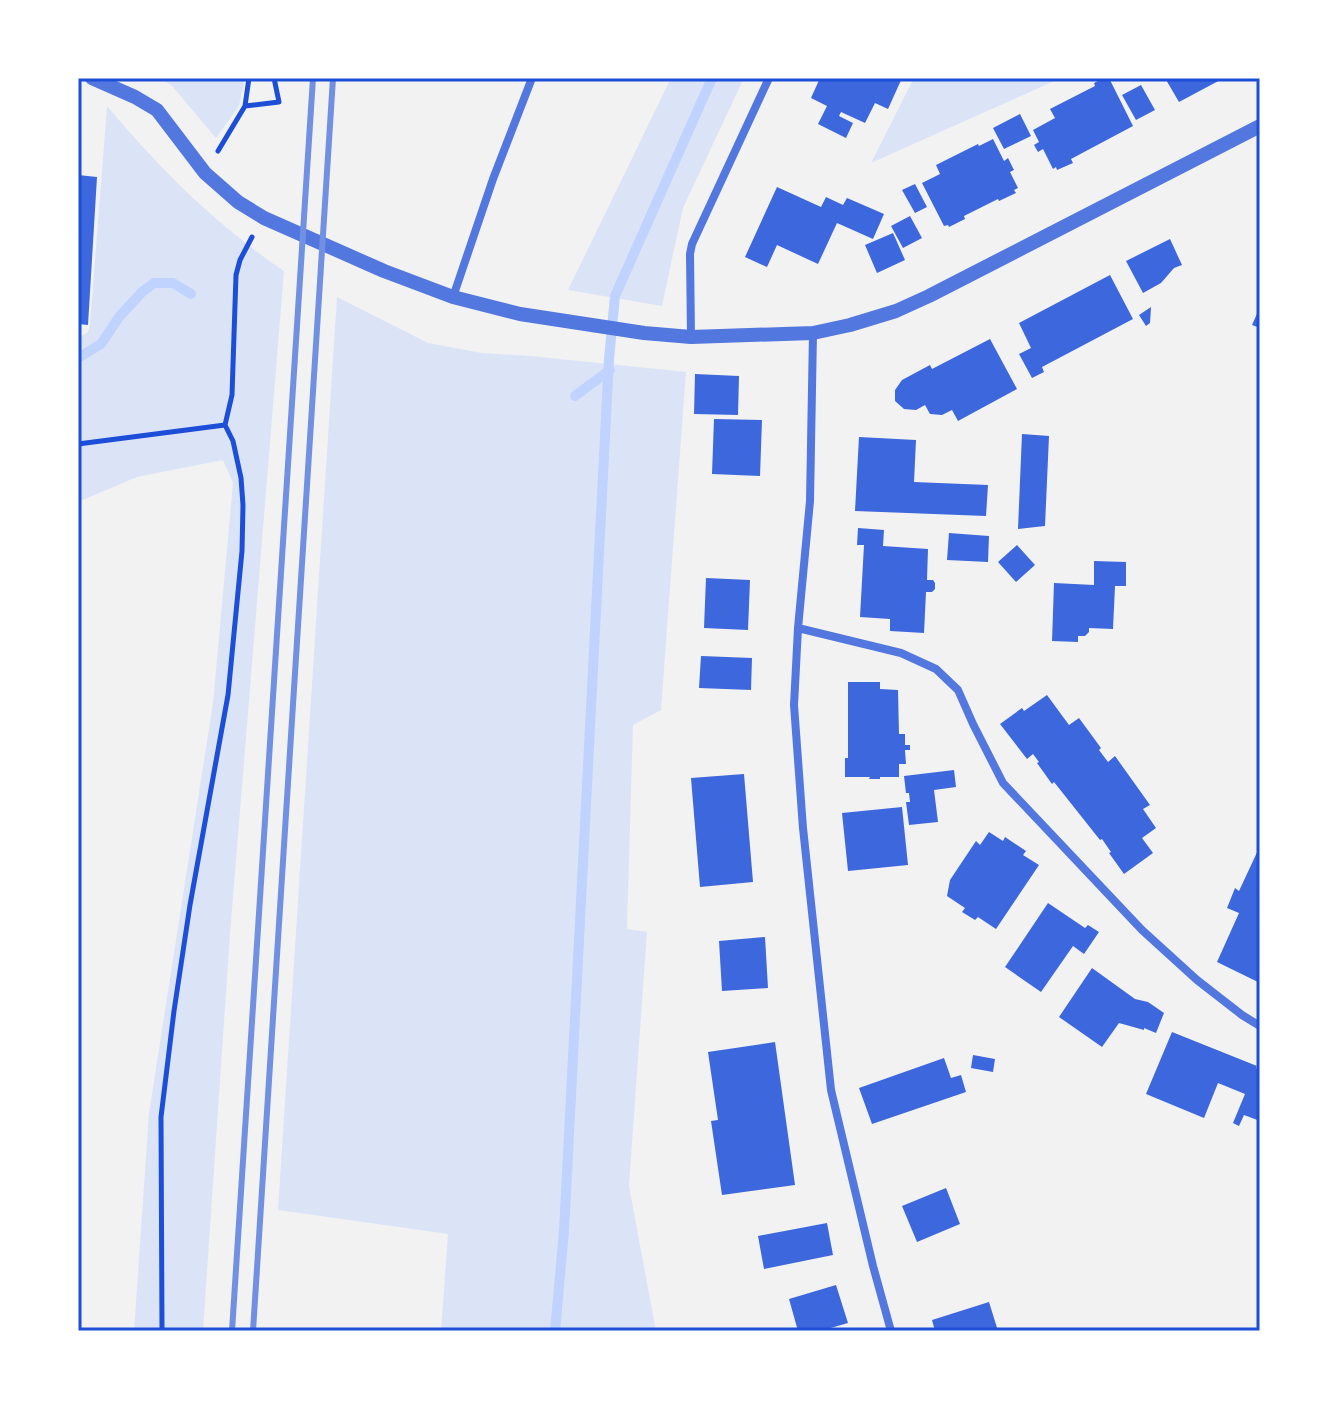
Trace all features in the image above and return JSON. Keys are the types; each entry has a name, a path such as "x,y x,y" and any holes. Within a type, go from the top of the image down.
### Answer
{"street":[{"path":"92,78 157,110 205,173 238,202 264,218 384,271 453,297 520,314 658,335 691,337 813,333 896,311 1260,126"},
{"path":"453,297 493,179 532,78"},
{"path":"691,337 692,244 769,78"},
{"path":"813,333 810,501 794,705 803,828 831,1090 891,1331"},
{"path":"798,628 901,653 936,669 958,690 1003,783 1142,930 1197,980 1260,1026"}],"path":[{"path":"205,173 245,106 249,78"},
{"path":"245,106 279,102 274,78"},
{"path":"162,1331 161,1117 190,905 228,695 242,551 241,478 233,441 225,425 232,395 236,275 240,260 264,218"},
{"path":"78,444 225,425"}],"shaded area":[{"path":"160,78 245,78 239,106 216,138 172,86"},
{"path":"671,78 744,78 683,208 662,306 568,290"},
{"path":"914,78 1061,78 871,163"},
{"path":"107,106 190,195 235,235 284,271 230,934 203,1331 134,1331 149,1113 213,703 233,483 223,460 137,477 78,502 78,338 88,332 90,325"},
{"path":"337,297 428,343 482,353 686,372 661,710 633,725 627,929 647,932 629,1186 656,1331 441,1331 448,1234 278,1210"}],"building":[{"path":"820,78 902,78 888,109 875,103 865,123 841,112 839,116 853,123 846,138 818,124 827,106 811,98"},
{"path":"1109,78 1133,126 1071,159 1073,163 1053,169 1043,149 1038,152 1034,145 1039,142 1033,130 1055,118 1050,109 1095,86 1094,83"},
{"path":"1165,78 1224,78 1179,102"},
{"path":"1141,85 1155,110 1136,120 1122,95"},
{"path":"1020,114 1031,136 1004,149 993,128"},
{"path":"993,139 1004,161 1008,158 1014,170 1010,172 1018,188 1014,190 1016,193 964,216 965,219 949,227 944,226 922,183 940,174 936,165"},
{"path":"78,175 97,177 88,325 78,324"},
{"path":"915,184 927,207 915,213 902,190"},
{"path":"777,187 821,207 826,197 843,205 847,198 884,214 873,239 837,223 818,264 777,245 767,267 745,257"},
{"path":"910,216 922,238 903,248 891,226"},
{"path":"893,233 905,260 877,273 865,245"},
{"path":"1170,239 1182,265 1143,293 1126,261"},
{"path":"1110,275 1133,319 1042,367 1044,372 1032,378 1019,354 1031,348 1019,323"},
{"path":"1151,307 1150,323 1146,326 1139,315"},
{"path":"1260,307 1260,328 1252,325"},
{"path":"990,339 1017,389 958,421 952,410 942,415 930,414 925,405 916,410 904,409 895,401 895,390 902,380 930,365 932,369"},
{"path":"695,374 739,376 738,415 694,414"},
{"path":"714,419 762,420 760,476 712,474"},
{"path":"1022,434 1049,436 1045,526 1018,529"},
{"path":"859,437 916,440 914,482 988,485 986,516 855,511"},
{"path":"858,528 884,530 883,546 928,549 927,580 933,580 935,589 926,592 924,633 890,631 890,619 860,617 864,545 857,545"},
{"path":"949,533 989,536 988,562 947,560"},
{"path":"1017,545 1035,565 1016,582 998,562"},
{"path":"1094,561 1126,562 1126,586 1115,586 1113,629 1089,628 1085,636 1078,636 1078,642 1052,641 1054,583 1094,585"},
{"path":"706,578 750,580 748,630 704,628"},
{"path":"701,656 752,658 751,690 699,688"},
{"path":"848,682 880,682 880,689 898,690 899,734 905,734 905,745 910,745 910,750 905,750 906,764 899,764 899,777 845,777"},
{"path":"1047,695 1069,725 1079,718 1108,762 1115,756 1150,805 1143,809 1156,828 1142,838 1153,853 1124,874 1102,839 1054,782 1052,784 1033,754 1027,759 1000,724"},
{"path":"954,770 956,787 934,790 938,822 909,825 906,802 910,802 904,776"},
{"path":"744,774 753,882 700,887 691,778"},
{"path":"902,807 908,865 848,871 842,813"},
{"path":"989,832 1003,841 1005,837 1026,851 1023,855 1039,865 996,929 978,917 975,920 962,912 965,908 947,896 950,880 976,841 980,845"},
{"path":"1260,846 1260,983 1217,962 1239,913 1227,908 1235,888 1239,891"},
{"path":"1048,903 1085,928 1088,925 1099,932 1084,954 1073,946 1041,992 1005,967"},
{"path":"765,937 768,988 722,991 719,941"},
{"path":"1092,968 1135,999 1148,1002 1164,1013 1156,1033 1119,1023 1102,1047 1059,1017"},
{"path":"1172,1032 1257,1066 1260,1070 1260,1121 1244,1115 1239,1126 1233,1123 1245,1094 1218,1083 1204,1118 1146,1094"},
{"path":"775,1042 795,1185 722,1195 711,1121 718,1120 708,1052"},
{"path":"973,1055 995,1059 993,1072 971,1068"},
{"path":"944,1058 951,1078 961,1075 966,1092 872,1124 859,1088"},
{"path":"946,1188 960,1224 917,1242 902,1206"},
{"path":"827,1223 833,1255 764,1269 758,1236"},
{"path":"836,1285 848,1323 820,1331 798,1331 789,1299"},
{"path":"989,1302 998,1331 935,1331 932,1320"}],"waterway":[{"path":"555,1331 564,1231 609,359 615,296 712,78"},
{"path":"78,358 101,344 119,317 154,283 173,283 191,294"},
{"path":"575,396 610,370"}],"railway":[{"path":"232,1331 313,78"},
{"path":"253,1331 333,78"}]}
